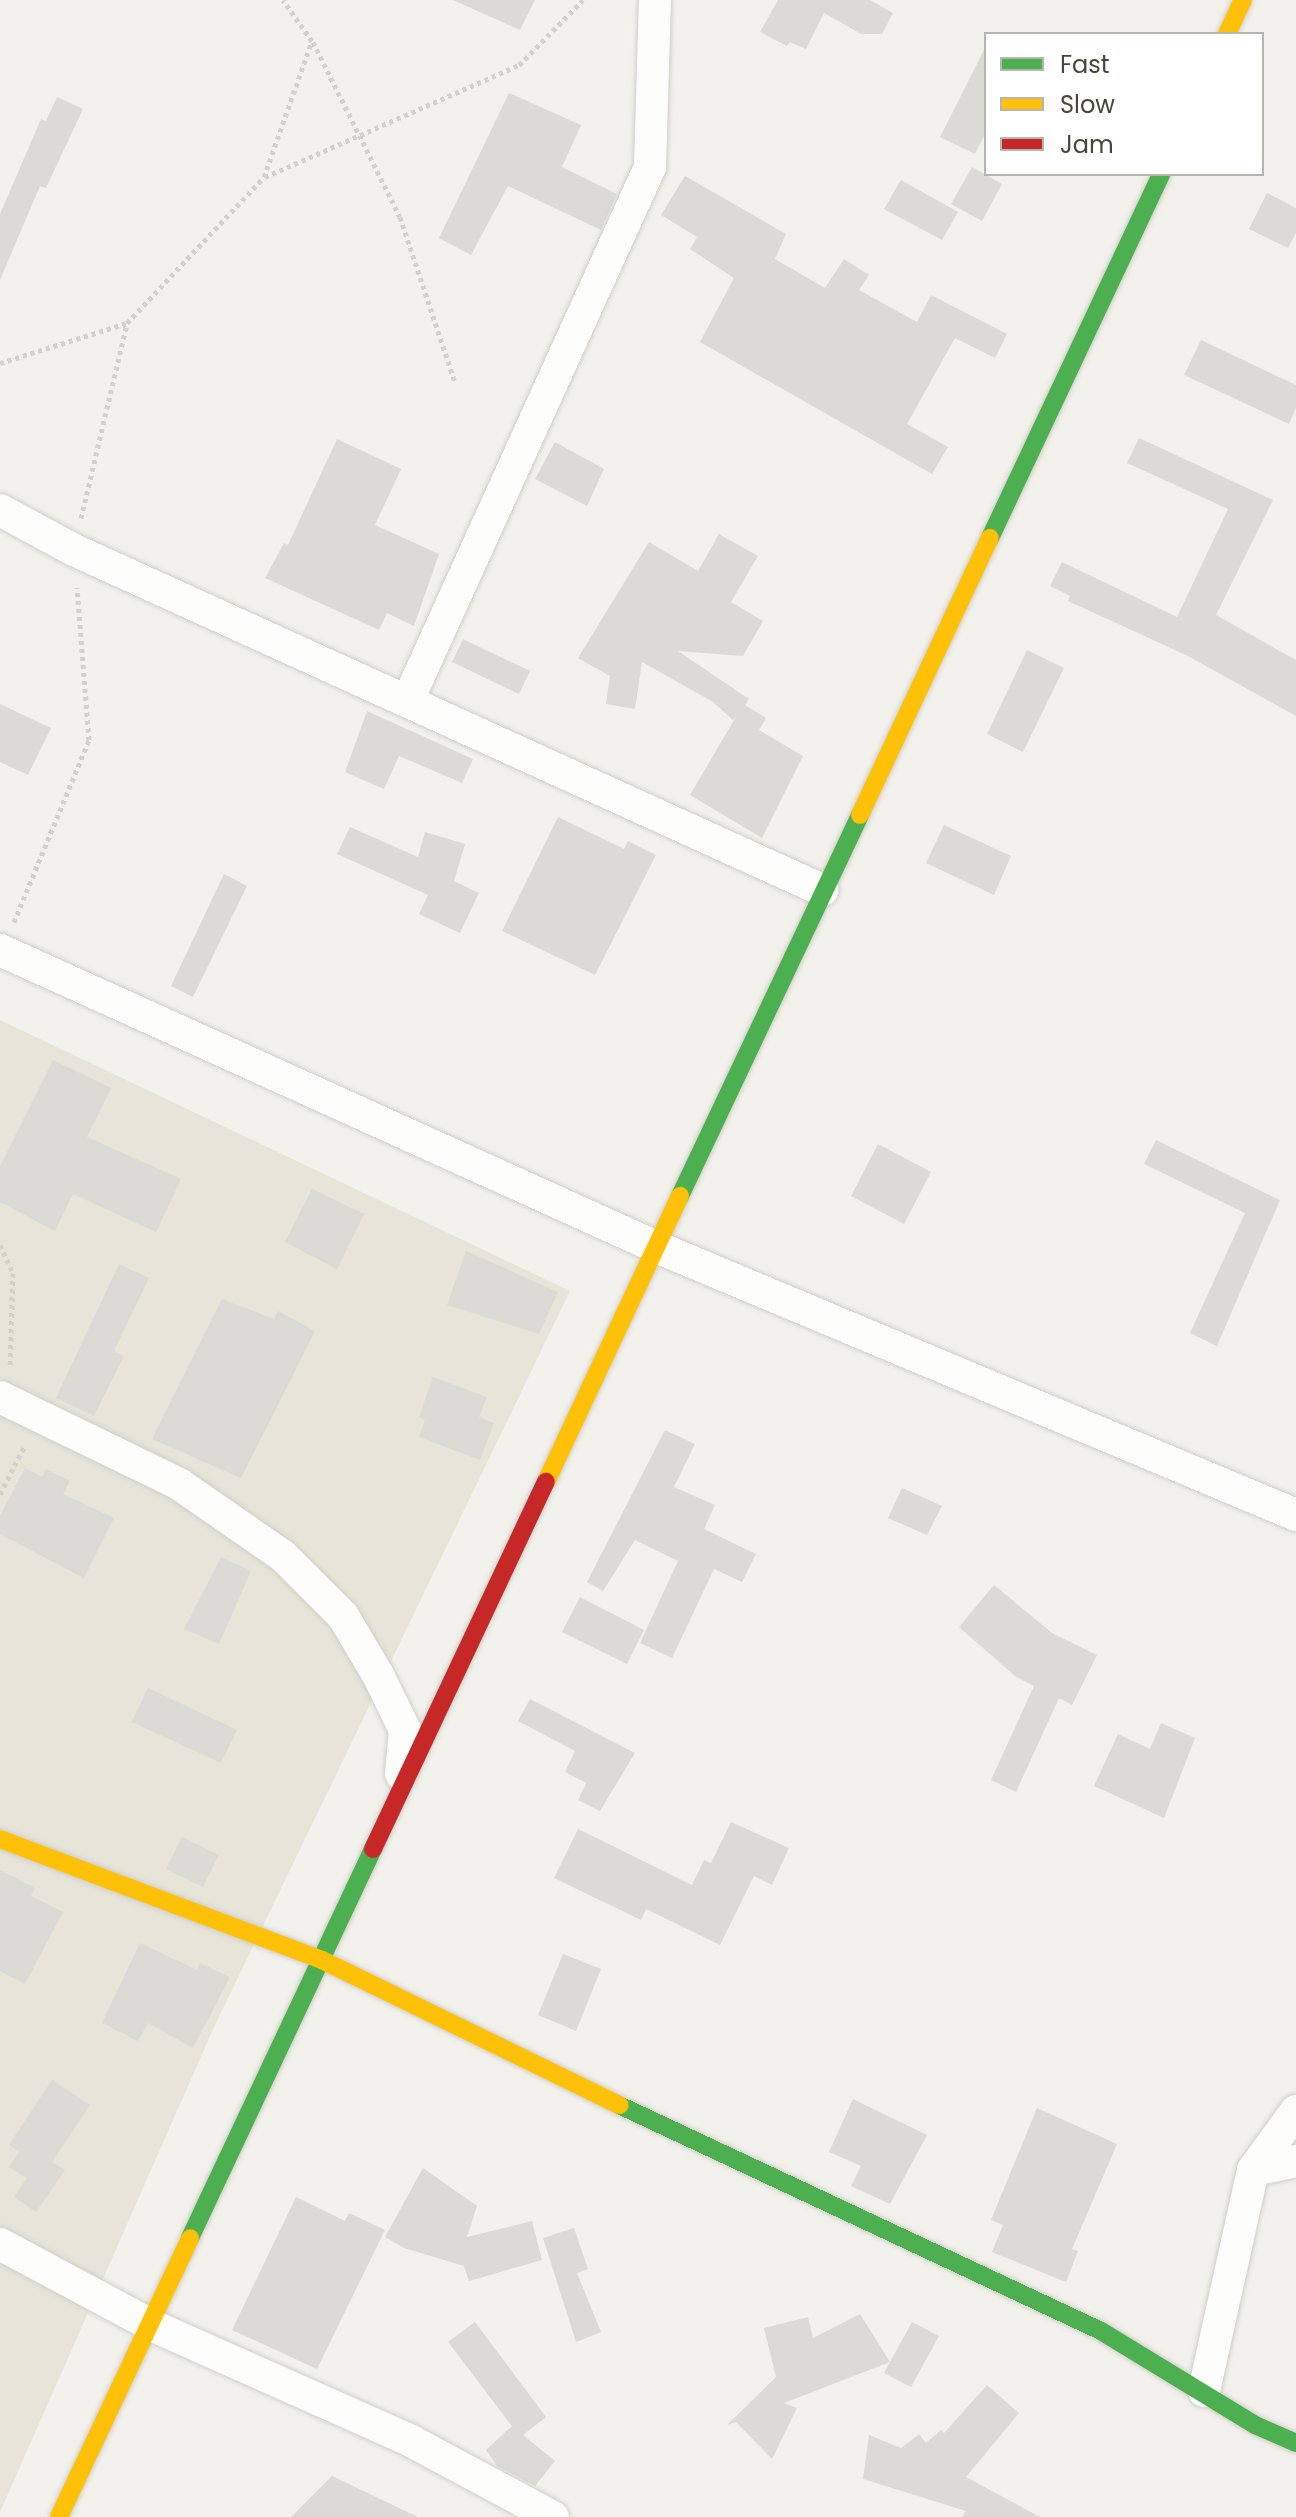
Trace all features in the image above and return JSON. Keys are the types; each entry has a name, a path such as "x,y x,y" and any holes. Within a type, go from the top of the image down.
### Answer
{"street":[{"path":"408,700 650,167 655,0"},
{"path":"59,2517 654,1246 1160,176"},
{"path":"0,510 74,550 822,890"},
{"path":"1,951 654,1246 1296,1515"},
{"path":"0,1397 179,1484 283,1556 333,1606 378,1675 405,1730 399,1794"},
{"path":"0,1839 322,1960 582,2088 1101,2331 1204,2391 1255,2425 1296,2443"},
{"path":"1204,2391 1253,2170 1296,2111"},
{"path":"1253,2170 1296,2161"},
{"path":"0,2244 151,2325 411,2441 553,2517"}],"path":[{"path":"283,0 312,41 400,217 455,382"},
{"path":"0,363 127,323 264,177 519,65 583,0"},
{"path":"264,177 312,41"},
{"path":"1,951 89,740 74,550 127,323"}],"shaded area":[{"path":"0,1020 570,1291 215,2025 0,2512"}],"building":[{"path":"453,0 535,0 520,30"},
{"path":"778,0 870,0 893,13 882,34 861,34 824,13 806,49 790,42 787,46 760,32"},
{"path":"984,50 984,136 975,154 940,137"},
{"path":"509,93 581,125 562,167 617,194 601,230 508,186 471,255 439,238"},
{"path":"57,97 83,109 46,188 40,186 0,280 0,214 41,119 46,121"},
{"path":"972,167 1002,184 982,221 951,204"},
{"path":"685,176 786,234 775,259 825,288 844,259 869,275 859,290 917,322 931,295 1007,334 995,358 955,338 907,424 948,447 932,474 700,342 734,278 690,249 697,237 661,215"},
{"path":"901,180 958,212 942,240 884,209"},
{"path":"1267,193 1296,208 1296,233 1288,248 1249,229"},
{"path":"1201,340 1296,385 1296,408 1289,424 1184,375"},
{"path":"1139,438 1273,500 1216,615 1296,660 1296,716 1188,656 1068,601 1070,596 1050,586 1062,562 1177,617 1228,509 1127,463"},
{"path":"337,439 401,469 375,525 439,554 414,626 387,613 379,630 265,578 284,543 288,545"},
{"path":"555,442 604,469 587,506 535,479"},
{"path":"719,534 758,556 731,602 763,621 743,656 678,651 749,699 745,705 766,718 759,730 803,756 762,838 690,795 737,715 733,720 713,702 642,662 635,709 606,704 610,676 578,658 649,542 698,571"},
{"path":"463,639 530,671 519,694 452,662"},
{"path":"1027,650 1064,668 1023,752 987,734"},
{"path":"0,704 51,728 28,775 0,762"},
{"path":"367,711 473,759 462,783 399,756 384,789 345,772"},
{"path":"558,817 624,849 628,841 656,855 595,975 502,931"},
{"path":"944,825 1011,856 994,895 926,863"},
{"path":"350,827 418,857 425,832 465,844 454,881 479,893 460,933 419,914 428,895 337,854"},
{"path":"224,874 247,886 193,997 171,986"},
{"path":"53,1060 111,1088 87,1137 181,1179 156,1232 73,1194 55,1231 0,1202 0,1166"},
{"path":"1156,1140 1280,1200 1217,1346 1190,1333 1245,1213 1144,1164"},
{"path":"878,1144 931,1172 904,1224 851,1196"},
{"path":"312,1189 364,1214 337,1269 285,1242"},
{"path":"466,1251 558,1292 539,1334 447,1305"},
{"path":"119,1264 149,1278 114,1351 124,1356 94,1416 56,1398"},
{"path":"222,1299 274,1319 278,1311 315,1331 241,1478 152,1439"},
{"path":"433,1377 487,1397 479,1417 494,1423 480,1460 419,1437 425,1420 419,1417"},
{"path":"665,1430 695,1444 674,1487 715,1505 704,1529 756,1554 742,1582 714,1569 672,1658 640,1643 678,1561 635,1540 603,1591 587,1582"},
{"path":"25,1468 42,1477 46,1469 70,1481 63,1494 114,1518 84,1578 0,1534 0,1516"},
{"path":"902,1488 942,1506 927,1535 888,1518"},
{"path":"221,1557 251,1571 219,1644 184,1629"},
{"path":"994,1585 1052,1633 1097,1655 1072,1705 1059,1698 1016,1792 991,1780 1034,1686 1016,1677 959,1627"},
{"path":"580,1597 644,1630 627,1664 562,1632"},
{"path":"148,1688 237,1730 221,1763 132,1722"},
{"path":"530,1699 635,1753 600,1811 578,1800 586,1783 565,1772 575,1751 518,1721"},
{"path":"1161,1723 1195,1738 1164,1818 1094,1786 1118,1734 1150,1749"},
{"path":"731,1822 789,1848 772,1885 754,1876 720,1945 646,1909 641,1920 554,1878 578,1829 692,1885 704,1860 711,1863"},
{"path":"182,1837 219,1855 203,1887 166,1869"},
{"path":"0,1870 35,1888 31,1896 63,1912 25,1984 0,1971"},
{"path":"140,1943 197,1970 200,1963 230,1977 193,2048 148,2023 138,2041 102,2023"},
{"path":"563,1954 601,1969 576,2031 538,2015"},
{"path":"52,2080 90,2105 52,2162 65,2170 36,2212 14,2197 27,2178 9,2167 19,2152 9,2145"},
{"path":"853,2099 927,2135 890,2204 851,2186 861,2166 829,2152"},
{"path":"1037,2108 1117,2144 1072,2249 1078,2251 1066,2282 992,2252 1003,2225 991,2220"},
{"path":"423,2168 477,2206 467,2237 532,2221 542,2260 469,2281 464,2266 404,2248 385,2237"},
{"path":"296,2197 345,2221 349,2213 385,2230 317,2369 232,2330"},
{"path":"574,2228 588,2269 577,2273 601,2332 576,2342 543,2238"},
{"path":"860,2314 890,2362 784,2403 797,2408 772,2459 736,2422 727,2425 776,2377 764,2328 808,2317 813,2338"},
{"path":"475,2322 546,2417 523,2435 555,2461 535,2486 497,2466 486,2450 512,2426 448,2342"},
{"path":"912,2322 939,2336 911,2387 884,2373"},
{"path":"987,2385 1019,2413 966,2477 1040,2517 962,2517 966,2511 863,2479 869,2435 901,2448 919,2434 926,2443 941,2430 944,2433"},
{"path":"332,2476 418,2517 291,2517"}],"traffic: fast":[{"path":"990,538 1160,176"},
{"path":"680,1196 860,815"},
{"path":"190,2238 373,1849"},
{"path":"619,2105 1101,2331 1255,2425 1296,2443"}],"traffic: slow":[{"path":"1228,32 1243,0"},
{"path":"860,815 990,538"},
{"path":"546,1482 680,1196"},
{"path":"0,1839 322,1960 619,2105"},
{"path":"59,2517 190,2238"}],"traffic: jam":[{"path":"373,1849 546,1482"}]}
